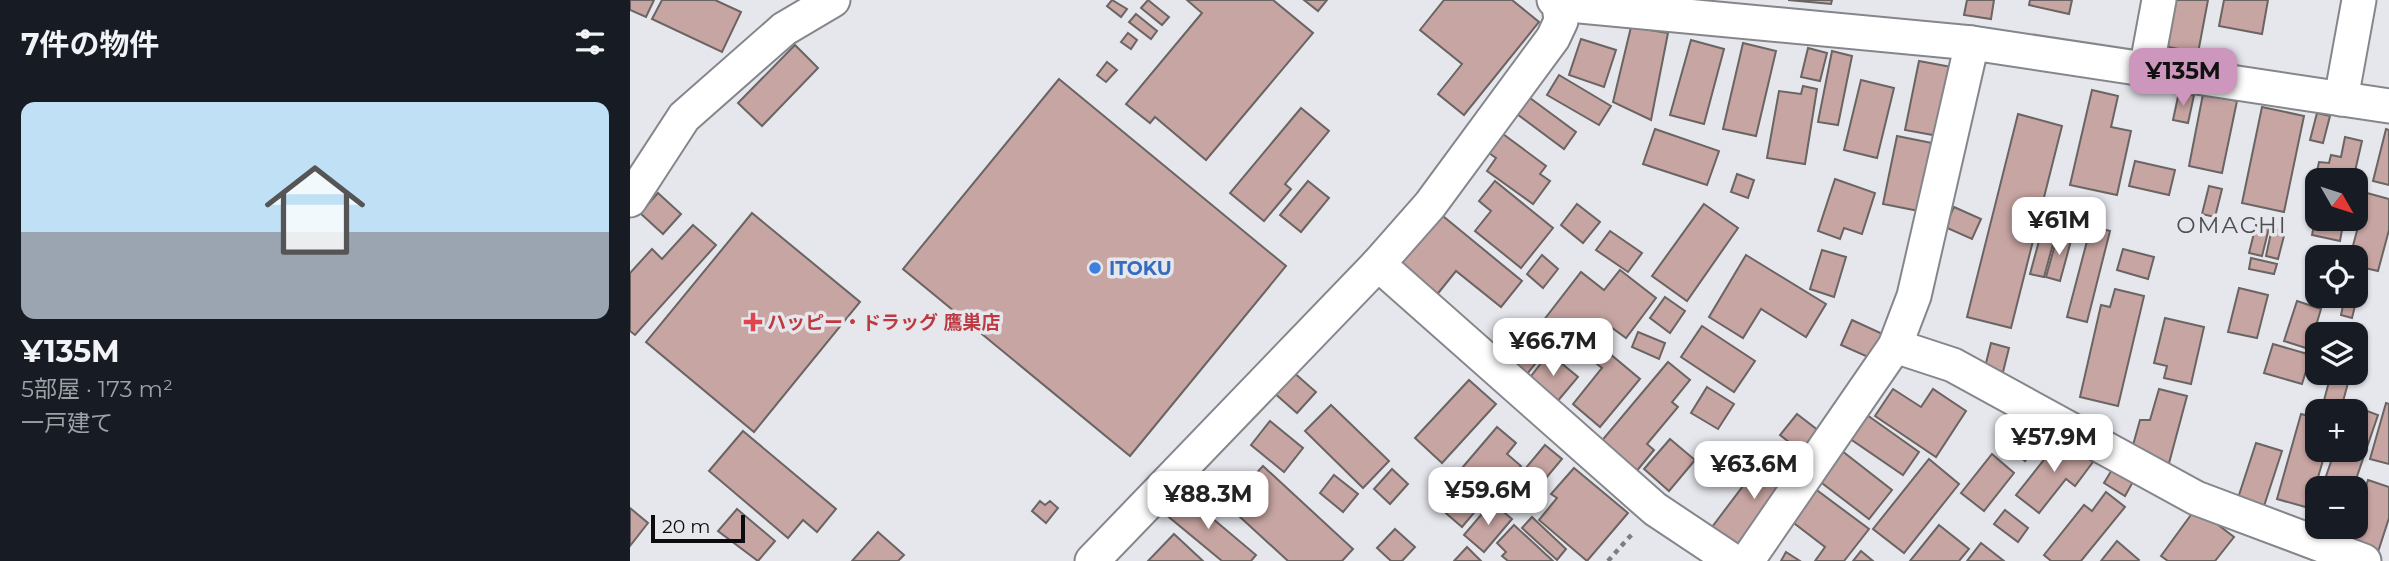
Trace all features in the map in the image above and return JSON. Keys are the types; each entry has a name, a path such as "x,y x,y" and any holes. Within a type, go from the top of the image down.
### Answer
{"street":[{"path":"630,200 684,117 784,29 833,0"},
{"path":"2146,70 2159,0"},
{"path":"2341,99 2359,0"},
{"path":"1097,559 1378,264 1430,205 1553,38 1561,20 1557,2 1762,12 2389,106"},
{"path":"1747,561 1895,346 1914,296 1972,43"},
{"path":"1378,264 1655,509 1733,561"},
{"path":"1895,346 1953,365 2196,498 2364,561"},
{"path":"2379,561 2389,549"}],"building":[{"path":"630,0 654,0 646,17 630,10"},
{"path":"662,0 715,0 741,12 722,52 652,19"},
{"path":"1112,0 1127,9 1121,17 1107,6"},
{"path":"1148,0 1169,17 1162,25 1141,8"},
{"path":"1187,0 1273,0 1313,33 1206,160 1155,117 1150,123 1126,104 1202,13"},
{"path":"1304,0 1327,0 1318,11"},
{"path":"1444,0 1512,0 1539,22 1464,115 1438,94 1462,64 1420,30"},
{"path":"1788,0 1832,0 1831,4"},
{"path":"1967,0 1994,0 1991,19 1964,15"},
{"path":"2030,0 2072,0 2069,14 2029,5"},
{"path":"2167,0 2208,0 2198,53 2159,45"},
{"path":"2224,0 2268,0 2262,34 2219,26"},
{"path":"1136,14 1157,31 1151,39 1129,22"},
{"path":"1631,27 1668,33 1651,120 1613,102"},
{"path":"1128,33 1137,40 1131,49 1121,42"},
{"path":"1581,39 1616,50 1604,87 1569,75"},
{"path":"1691,40 1724,49 1704,124 1670,115"},
{"path":"1743,43 1776,51 1756,136 1723,129"},
{"path":"795,45 818,68 762,126 738,103"},
{"path":"1808,48 1827,53 1820,81 1801,77"},
{"path":"1832,51 1852,56 1838,125 1818,122"},
{"path":"1919,61 1957,68 1944,137 1905,130"},
{"path":"1107,62 1117,70 1106,82 1097,75"},
{"path":"1559,75 1611,106 1599,125 1547,95"},
{"name":"ITOKU","path":"1059,79 1286,266 1130,456 903,269"},
{"path":"1861,80 1894,88 1877,158 1844,150"},
{"path":"1803,86 1817,89 1805,164 1767,158 1779,91 1801,94"},
{"path":"2092,90 2118,96 2111,127 2131,131 2117,195 2070,185"},
{"path":"2179,92 2194,95 2188,123 2173,120"},
{"path":"2203,94 2237,101 2222,173 2189,166"},
{"path":"1530,98 1576,132 1564,149 1517,114"},
{"path":"2262,107 2304,116 2284,212 2242,203"},
{"path":"1301,108 1329,131 1285,184 1291,189 1264,221 1230,193"},
{"path":"2317,113 2330,116 2323,143 2310,140"},
{"path":"2018,114 2062,126 2011,328 1967,317"},
{"path":"1655,129 1719,151 1707,185 1643,164"},
{"path":"2386,129 2389,130 2389,185 2373,181"},
{"path":"1503,134 1546,166 1540,174 1550,181 1533,204 1487,171 1496,158 1489,153"},
{"path":"1897,136 1937,144 1924,212 1883,204"},
{"path":"2345,137 2362,141 2356,168 2318,168 2319,162 2329,163 2331,155 2341,157"},
{"path":"2135,161 2175,170 2169,195 2129,186"},
{"path":"1737,174 1754,180 1748,198 1731,192"},
{"path":"1835,179 1875,193 1862,234 1844,228 1840,239 1818,231"},
{"path":"1308,181 1329,198 1301,232 1280,215"},
{"path":"1495,181 1553,228 1521,268 1475,231 1491,211 1479,201"},
{"path":"2209,186 2222,189 2215,217 2202,214"},
{"path":"658,193 681,214 663,234 640,213"},
{"path":"2368,193 2389,199 2389,230 2378,271 2368,269 2368,245 2353,245 2357,231 2368,231"},
{"path":"1577,204 1600,222 1583,243 1561,225"},
{"path":"1704,204 1738,228 1687,301 1652,276"},
{"path":"1954,207 1981,219 1972,239 1945,227"},
{"path":"1438,212 1522,281 1501,307 1456,271 1435,297 1395,265"},
{"name":"ハッピー・ドラッグ 鷹巣店","path":"752,213 860,302 754,432 646,342"},
{"path":"693,225 716,245 635,335 630,331 630,273 652,249 662,259"},
{"path":"2256,225 2269,228 2262,256 2249,253"},
{"path":"2091,226 2110,231 2087,322 2067,317"},
{"path":"2272,228 2285,232 2278,259 2266,256"},
{"path":"2042,230 2056,233 2044,277 2030,274"},
{"path":"1610,231 1642,253 1628,272 1596,250"},
{"path":"2313,231 2342,231 2340,241 2312,235"},
{"path":"2058,234 2072,237 2060,281 2046,277"},
{"path":"2123,249 2154,257 2148,279 2117,270"},
{"path":"1822,250 1846,257 1834,297 1810,289"},
{"path":"1542,255 1558,269 1543,288 1527,274"},
{"path":"1746,255 1826,304 1806,337 1761,309 1743,338 1709,317"},
{"path":"2251,258 2277,264 2274,274 2249,269"},
{"path":"1620,270 1656,298 1626,338 1608,325 1583,358 1540,325 1581,272 1604,290"},
{"path":"2239,288 2268,295 2257,338 2228,332"},
{"path":"2115,289 2144,296 2118,406 2080,397 2101,305 2110,307"},
{"path":"1665,297 1685,311 1670,333 1650,318"},
{"path":"2297,301 2305,304 2305,308 2321,309 2317,322 2305,322 2305,348 2284,341"},
{"path":"2342,308 2354,308 2352,318 2341,315"},
{"path":"2165,318 2204,327 2191,384 2164,378 2167,366 2154,363"},
{"path":"1852,320 1887,336 1877,361 1841,345"},
{"path":"1702,326 1755,361 1734,392 1681,357"},
{"path":"1638,332 1665,343 1659,359 1632,347"},
{"path":"1525,334 1546,350 1527,374 1506,358"},
{"path":"1991,343 2009,348 2003,372 1985,367"},
{"path":"2273,344 2305,353 2302,384 2264,373"},
{"path":"1603,348 1640,379 1600,427 1573,404 1602,368 1592,360"},
{"path":"1549,353 1578,377 1556,403 1528,380"},
{"path":"1668,362 1690,380 1672,402 1678,407 1647,444 1654,450 1635,473 1599,444"},
{"path":"1292,371 1316,392 1297,413 1273,392"},
{"path":"1469,380 1496,404 1442,463 1415,438"},
{"path":"2328,385 2347,385 2344,399 2324,399"},
{"path":"1707,387 1734,404 1718,429 1691,413"},
{"path":"1893,389 1921,407 1933,389 1966,411 1936,457 1875,416"},
{"path":"2159,389 2187,396 2168,467 2130,456 2140,420 2150,420"},
{"path":"2386,403 2389,404 2389,464 2370,459"},
{"path":"1331,405 1389,461 1363,488 1305,431"},
{"path":"1860,410 1919,452 1903,475 1843,434"},
{"path":"2022,410 2049,432 2025,461 2002,442"},
{"path":"2368,411 2378,415 2368,444"},
{"path":"1797,414 1819,431 1802,452 1780,435"},
{"path":"2301,414 2305,415 2305,462 2322,462 2318,476 2305,476 2305,507 2277,499"},
{"path":"1270,421 1303,448 1284,472 1251,445"},
{"path":"1497,427 1516,443 1507,454 1521,466 1494,497 1488,491 1482,497 1466,482 1457,491 1478,508 1462,527 1433,502"},
{"path":"743,431 836,509 817,532 803,520 788,538 709,471"},
{"path":"2062,437 2093,462 2075,486 2066,479 2039,513 2016,495"},
{"path":"1670,439 1695,460 1669,491 1644,469"},
{"path":"2256,443 2282,451 2264,506 2238,498"},
{"path":"1545,445 1562,459 1541,484 1533,476 1508,506 1500,499"},
{"path":"1774,445 1794,460 1784,474 1793,481 1738,554 1709,531"},
{"path":"1837,447 1892,490 1869,519 1814,477"},
{"path":"1992,454 2014,473 1984,511 1961,493"},
{"path":"1929,459 1959,484 1904,553 1873,529"},
{"path":"2331,462 2362,462 2357,476 2326,476"},
{"path":"1263,466 1353,549 1342,561 1288,561 1227,505"},
{"path":"1574,468 1628,513 1587,561 1539,520 1557,498 1551,494"},
{"path":"2113,468 2134,480 2125,496 2104,483"},
{"path":"1392,469 1408,484 1390,504 1374,489"},
{"path":"1334,475 1358,494 1343,512 1320,493"},
{"path":"2368,480 2389,487 2389,518 2377,555 2346,545 2348,539 2368,539"},
{"path":"1810,485 1869,529 1844,561 1815,561 1825,547 1786,517"},
{"path":"1181,492 1256,555 1251,561 1222,561 1164,513"},
{"path":"2106,492 2125,507 2081,561 2051,561 2044,555 2084,505 2092,511"},
{"path":"1040,501 1045,505 1050,501 1058,508 1046,523 1032,511"},
{"path":"1492,502 1512,519 1484,552 1464,535"},
{"path":"630,508 648,523 630,546"},
{"path":"2196,508 2234,537 2215,561 2168,561 2161,556"},
{"path":"737,509 775,541 758,561 718,531"},
{"path":"2005,510 2028,528 2018,542 1994,524"},
{"path":"1532,517 1566,549 1557,560 1522,528"},
{"path":"1514,525 1553,561 1508,561 1502,556 1506,552 1497,543"},
{"path":"1939,525 1969,549 1959,561 1910,561"},
{"path":"1395,529 1415,547 1402,561 1391,561 1377,548"},
{"path":"878,532 904,555 898,561 852,561"},
{"path":"1174,534 1203,561 1148,561"},
{"path":"2117,541 2139,560 2101,561"},
{"path":"1981,543 2004,561 1967,561"},
{"path":"1467,547 1481,561 1454,561"},
{"path":"1861,551 1873,561 1853,561"},
{"path":"1786,552 1800,561 1781,561"}],"place":[{"name":"ITOKU","path":"1095,268"},
{"name":"ハッピー・ドラッグ 鷹巣店","path":"753,322"}],"district":[{"name":"OMACHI","path":"2232,225"}]}
